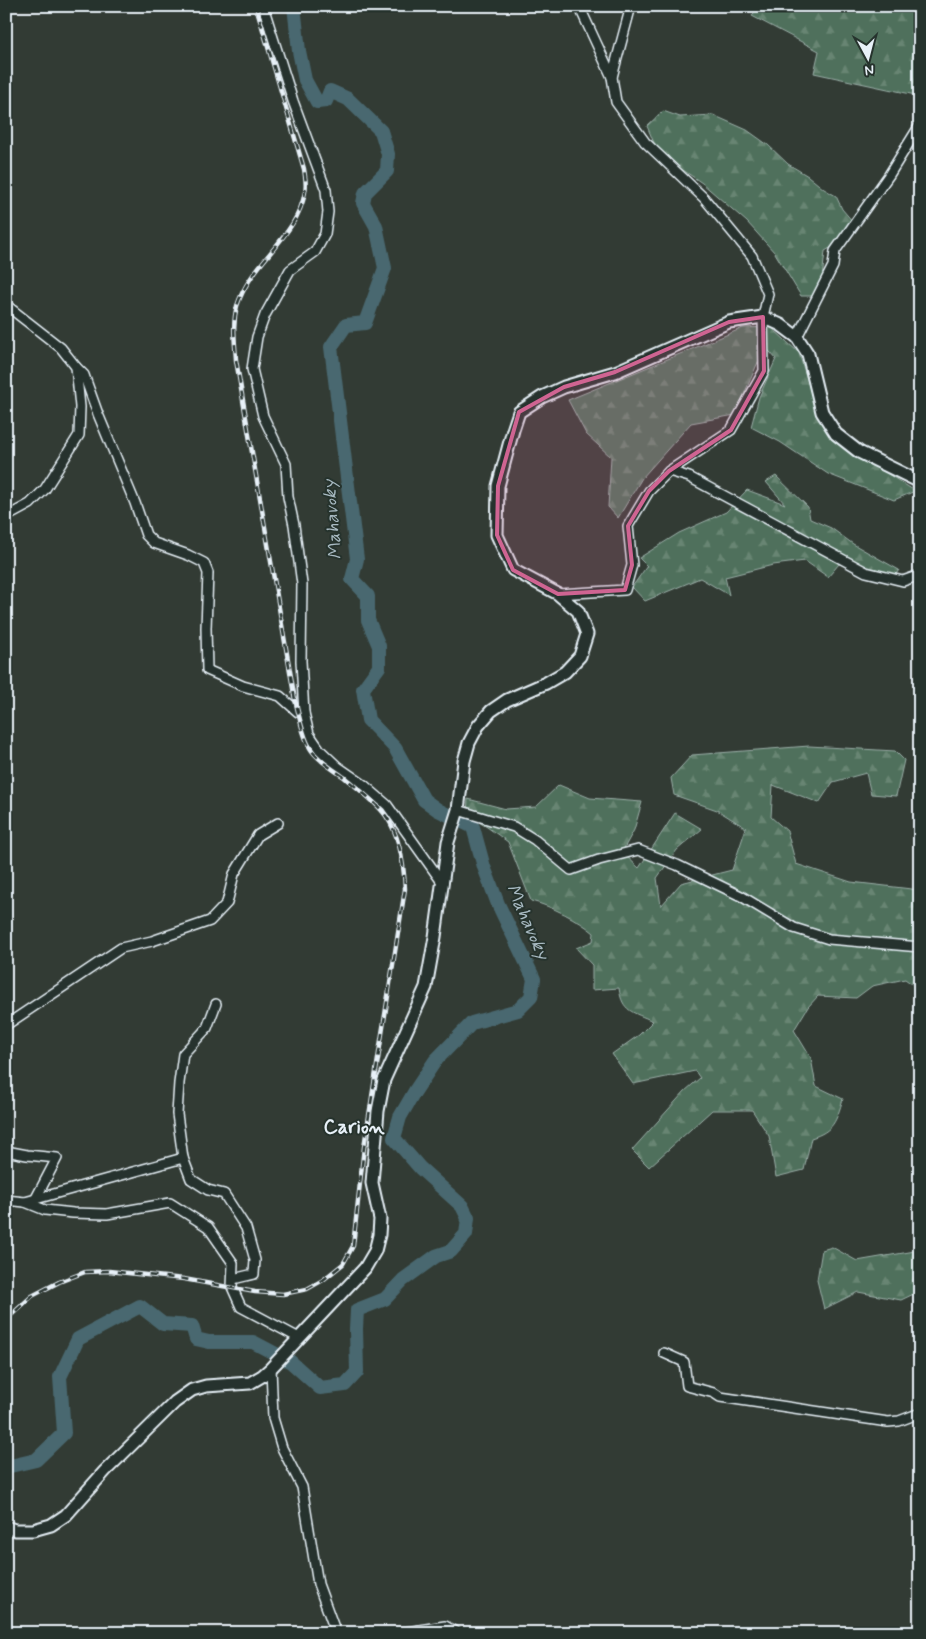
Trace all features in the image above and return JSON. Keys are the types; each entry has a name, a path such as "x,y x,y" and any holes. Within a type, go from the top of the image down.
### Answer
{"main road":[{"path":"6,1527 15,1530 33,1530 51,1525 66,1515 105,1471 175,1402 192,1390 206,1386 250,1383 272,1368 365,1268 375,1251 380,1219 372,1183 378,1111 384,1080 426,986 448,842 458,810 464,761 469,743 478,726 491,711 507,700 566,672 580,656 587,634 578,611 558,594 513,570 498,535 498,486 519,412 542,397 564,387 615,372 729,322 763,317 781,325 797,336 808,354 822,412 836,434 859,452 920,482"}],"street":[{"path":"263,6 293,101 326,190 328,212 325,234 315,252 290,270 266,315 257,337 252,369 263,416 286,464 288,497 302,584 301,661 304,713 309,734 320,750 338,767 364,784 387,805 442,882"},
{"path":"558,594 625,590 632,565 628,526 649,491 669,471 730,430 764,371 763,317 768,294 752,256 704,198 645,142 616,102 612,77 579,6"},
{"path":"612,77 627,8"},
{"path":"797,336 833,266 835,251 889,175 920,125"},
{"path":"6,305 61,348 84,375 146,535 154,543 204,563 208,573 207,670 243,686 280,696 298,712 304,713"},
{"path":"6,518 30,504 45,489 79,435 80,407 76,366"},
{"path":"669,471 698,481 866,572 903,581 920,575"},
{"path":"458,810 514,827 535,840 571,870 599,860 638,850 677,865 741,896 794,928 829,938 920,947"},
{"path":"6,1025 121,948 152,941 210,921 227,903 234,874 258,836 278,824"},
{"path":"216,1004 208,1028 183,1054 177,1114 183,1158 191,1179 208,1190 224,1194 246,1228 254,1260 254,1274 232,1280"},
{"path":"6,1151 57,1158 35,1200"},
{"path":"25,1202 183,1158"},
{"path":"6,1200 25,1202 45,1210 107,1214 170,1203 208,1227 233,1263 232,1287 241,1306 296,1342"},
{"path":"664,1353 684,1362 687,1386 714,1393 720,1397 888,1422 900,1422 920,1413"},
{"path":"272,1368 273,1418 282,1448 302,1487 318,1584 336,1633"},
{"path":"400,1633 445,1626 457,1633"}],"highlighted area":[{"path":"763,317 764,371 731,430 669,471 649,491 628,526 632,565 625,590 558,594 513,570 497,535 498,486 519,412 564,387 615,372 729,322"}],"green space":[{"path":"758,6 920,6 920,96 814,73 819,51 752,16"},
{"path":"663,111 680,117 713,115 747,130 768,145 788,164 836,196 842,209 853,222 837,244 825,251 822,279 815,296 801,296 775,253 747,222 702,183 658,153 647,126"},
{"path":"771,327 799,353 818,416 835,441 915,491 894,500 828,474 780,442 751,427 759,397 776,359 765,346 735,415 691,423 642,478 618,518 608,507 611,457 586,434 568,400 743,328"},
{"path":"776,476 808,507 810,519 831,528 853,544 899,570 893,578 839,564 828,577 805,561 773,565 725,577 729,595 700,578 645,601 632,587 647,566 639,558 679,533 726,512 747,490 785,504 766,482"},
{"path":"809,746 895,751 904,760 896,796 871,794 866,773 833,782 819,803 773,785 771,817 787,831 796,864 851,882 920,890 920,990 905,979 872,986 856,998 818,996 808,1007 794,1030 811,1058 816,1086 843,1099 833,1124 825,1132 811,1138 804,1170 776,1177 769,1136 752,1110 712,1110 649,1167 632,1150 685,1091 700,1078 695,1071 633,1084 612,1054 639,1035 653,1021 634,1013 626,1007 619,988 592,990 592,965 576,948 593,941 594,933 564,914 531,901 508,842 467,815 468,799 506,809 536,807 559,785 590,798 642,802 634,830 622,852 639,868 675,813 702,829 677,850 657,878 661,906 681,883 732,870 746,828 717,810 674,795 671,778 692,755"},
{"path":"920,1232 920,1291 901,1300 858,1292 824,1309 817,1280 822,1250 832,1247 857,1261 915,1251"}],"waterway":[{"name":"Mahavoky","path":"6,1467 36,1460 64,1433 60,1377 78,1339 140,1306 163,1324 192,1326 196,1339 209,1342 253,1342 291,1362 320,1388 345,1385 357,1372 357,1310 385,1299 403,1280 436,1256 451,1251 466,1234 468,1218 462,1206 420,1168 394,1138 400,1117 435,1061 472,1023 518,1010 531,997 534,979 498,904 484,867 473,827 438,810 424,800 395,748 368,720 363,689 379,667 379,646 368,620 368,596 352,579 357,559 331,347 346,325 365,323 385,268 376,226 363,203 365,193 387,171 388,154 381,131 348,99 330,91 326,101 317,102 305,80 299,51 294,6"}],"railway":[{"path":"6,1323 9,1317 32,1296 59,1282 85,1272 109,1271 184,1279 255,1292 283,1294 307,1289 323,1280 343,1264 353,1246 364,1147 405,889 398,842 386,816 366,795 319,759 309,746 304,733 295,700 236,360 234,326 237,306 252,276 293,223 300,208 306,186 304,169 256,6"}],"district":[{"name":"Carion","path":"354,1126"}]}
